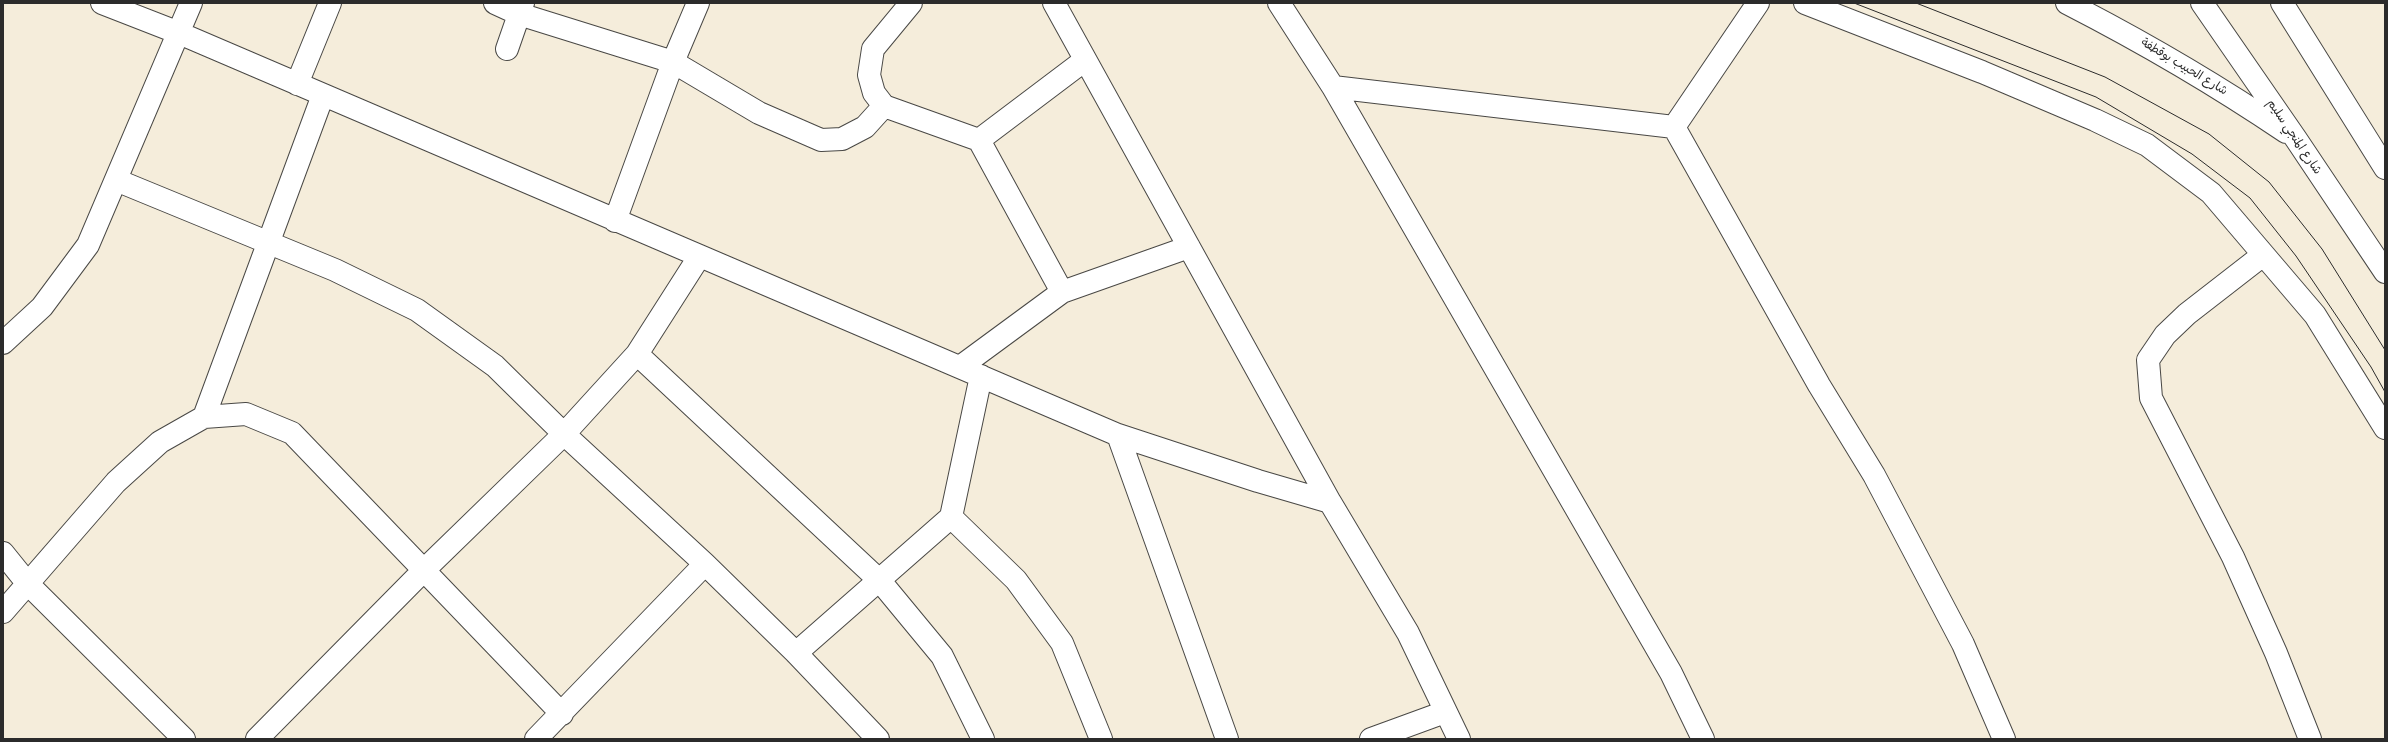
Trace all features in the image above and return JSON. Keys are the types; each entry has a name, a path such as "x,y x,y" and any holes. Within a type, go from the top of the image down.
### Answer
{"street":[{"path":"102,3 179,33 699,257 1118,435 1258,481 1330,502"},
{"path":"3,343 42,307 88,245 191,3"},
{"path":"297,84 330,3"},
{"path":"496,3 521,9 673,62 759,113 821,140 842,139 866,127 884,106"},
{"path":"615,221 673,62 698,3"},
{"path":"911,3 873,49 869,75 874,93 884,106 979,140 1062,292"},
{"path":"1054,3 1084,60 1330,502 1408,634 1459,739"},
{"path":"1279,3 1333,86 1667,667 1703,739"},
{"path":"1674,127 1758,3"},
{"path":"1805,3 1989,75 2095,120 2147,145 2211,193 2315,315 2385,428"},
{"name":"شارع الحبيب بوقطفة","path":"2067,3 2133,37 2223,89 2296,139"},
{"name":"شارع المنجي سليم","path":"2202,3 2296,139 2385,272"},
{"path":"2282,3 2385,168"},
{"path":"506,49 521,9"},
{"path":"979,140 1084,60"},
{"path":"1333,86 1674,127"},
{"path":"204,417 270,243 323,95"},
{"path":"1674,127 1819,385 1874,475 1963,644 2004,739"},
{"path":"116,180 335,270 417,310 496,366 564,434 705,564 796,653 877,739"},
{"path":"960,367 1062,292 1189,247"},
{"path":"2263,255 2187,314 2165,335 2148,360 2151,398 2233,557 2276,653 2310,739"},
{"path":"257,739 422,571 564,434 637,354 699,257"},
{"path":"637,354 880,581 942,656 983,739"},
{"path":"796,653 880,581 951,517 981,376"},
{"path":"3,612 116,482 160,442 204,417 246,414 292,433 422,571 562,714"},
{"path":"1118,435 1227,739"},
{"path":"951,517 1016,580 1062,643 1101,739"},
{"path":"3,553 28,584 184,739"},
{"path":"536,739 562,714 705,564"},
{"path":"1371,739 1445,712"}],"tram line":[{"path":"1854,3 2096,97 2192,154 2250,198 2296,256 2371,367 2385,392"},
{"path":"1916,3 2105,77 2209,134 2269,182 2322,249 2385,350"}]}
